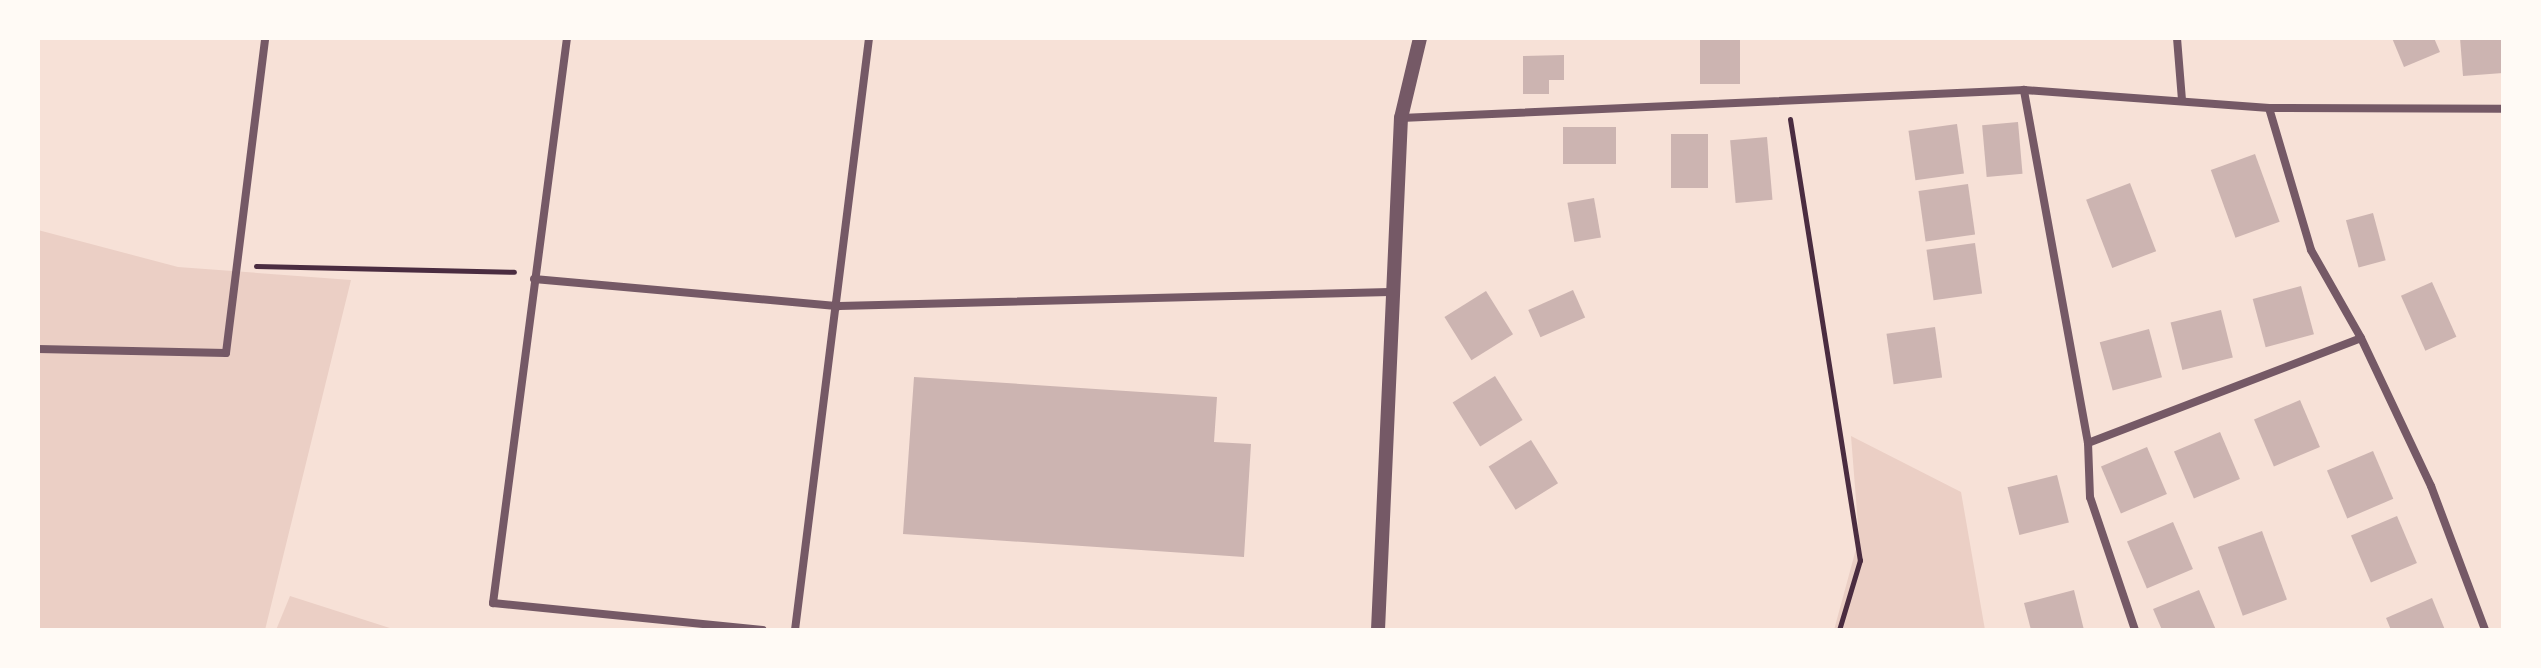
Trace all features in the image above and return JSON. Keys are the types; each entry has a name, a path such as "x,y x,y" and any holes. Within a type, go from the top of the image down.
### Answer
{"street":[{"path":"38,349 226,353 265,38"},
{"path":"567,38 493,603 763,630"},
{"path":"795,630 839,306 869,38"},
{"path":"1378,630 1390,292 1401,118 1420,38"},
{"path":"2177,38 2182,100"},
{"path":"1401,118 2024,90 2269,108 2503,109"},
{"path":"2024,90 2088,443 2090,497 2135,630"},
{"path":"2269,108 2311,250 2361,338 2431,486 2485,630"},
{"path":"534,276 839,306 1390,292"},
{"path":"2088,443 2361,338"}],"path":[{"path":"1788,102 1860,560 1839,630"},
{"path":"237,266 534,276"}],"shaded area":[{"path":"38,230 178,267 351,280 265,630 38,630"},
{"path":"1851,436 1961,492 1985,630 1834,630 1859,538"},
{"path":"290,596 396,630 276,630"}],"building":[{"path":"1700,38 1740,38 1740,84 1700,84"},
{"path":"2392,38 2434,38 2440,52 2404,67"},
{"path":"2460,38 2503,38 2503,73 2463,76"},
{"path":"1564,55 1564,80 1549,80 1549,94 1523,94 1523,56"},
{"path":"2018,122 2023,174 1987,177 1982,125"},
{"path":"1957,124 1964,174 1915,180 1908,131"},
{"path":"1563,127 1616,127 1616,164 1563,164"},
{"path":"1671,134 1708,134 1708,188 1671,188"},
{"path":"1767,137 1772,200 1736,203 1730,140"},
{"path":"2255,154 2280,222 2235,238 2211,170"},
{"path":"2130,183 2156,251 2112,268 2086,200"},
{"path":"1968,184 1975,235 1926,241 1918,191"},
{"path":"1594,198 1601,237 1574,242 1567,203"},
{"path":"2373,213 2386,260 2359,268 2346,220"},
{"path":"1975,243 1982,294 1934,300 1926,250"},
{"path":"2432,282 2456,337 2425,351 2401,296"},
{"path":"2301,286 2314,334 2266,347 2253,299"},
{"path":"1573,290 1585,317 1540,337 1528,310"},
{"path":"1486,291 1513,334 1471,360 1444,317"},
{"path":"2221,310 2233,358 2182,370 2171,323"},
{"path":"1935,327 1942,378 1894,384 1886,334"},
{"path":"2149,329 2162,377 2113,390 2100,342"},
{"path":"1495,376 1523,420 1480,447 1453,402"},
{"path":"914,377 1217,397 1214,442 1251,444 1244,557 903,534"},
{"path":"2300,400 2320,447 2274,466 2254,420"},
{"path":"2220,432 2240,479 2194,498 2174,452"},
{"path":"1531,440 1558,483 1516,510 1489,466"},
{"path":"2147,447 2167,494 2121,513 2101,467"},
{"path":"2373,451 2393,499 2347,518 2327,471"},
{"path":"2057,475 2069,523 2019,535 2008,487"},
{"path":"2397,516 2417,563 2371,582 2351,536"},
{"path":"2173,522 2193,569 2147,588 2127,542"},
{"path":"2262,531 2287,600 2243,616 2218,547"},
{"path":"2074,590 2084,630 2031,630 2024,603"},
{"path":"2199,590 2216,630 2162,630 2153,609"},
{"path":"2432,598 2445,630 2391,630 2386,618"}]}
